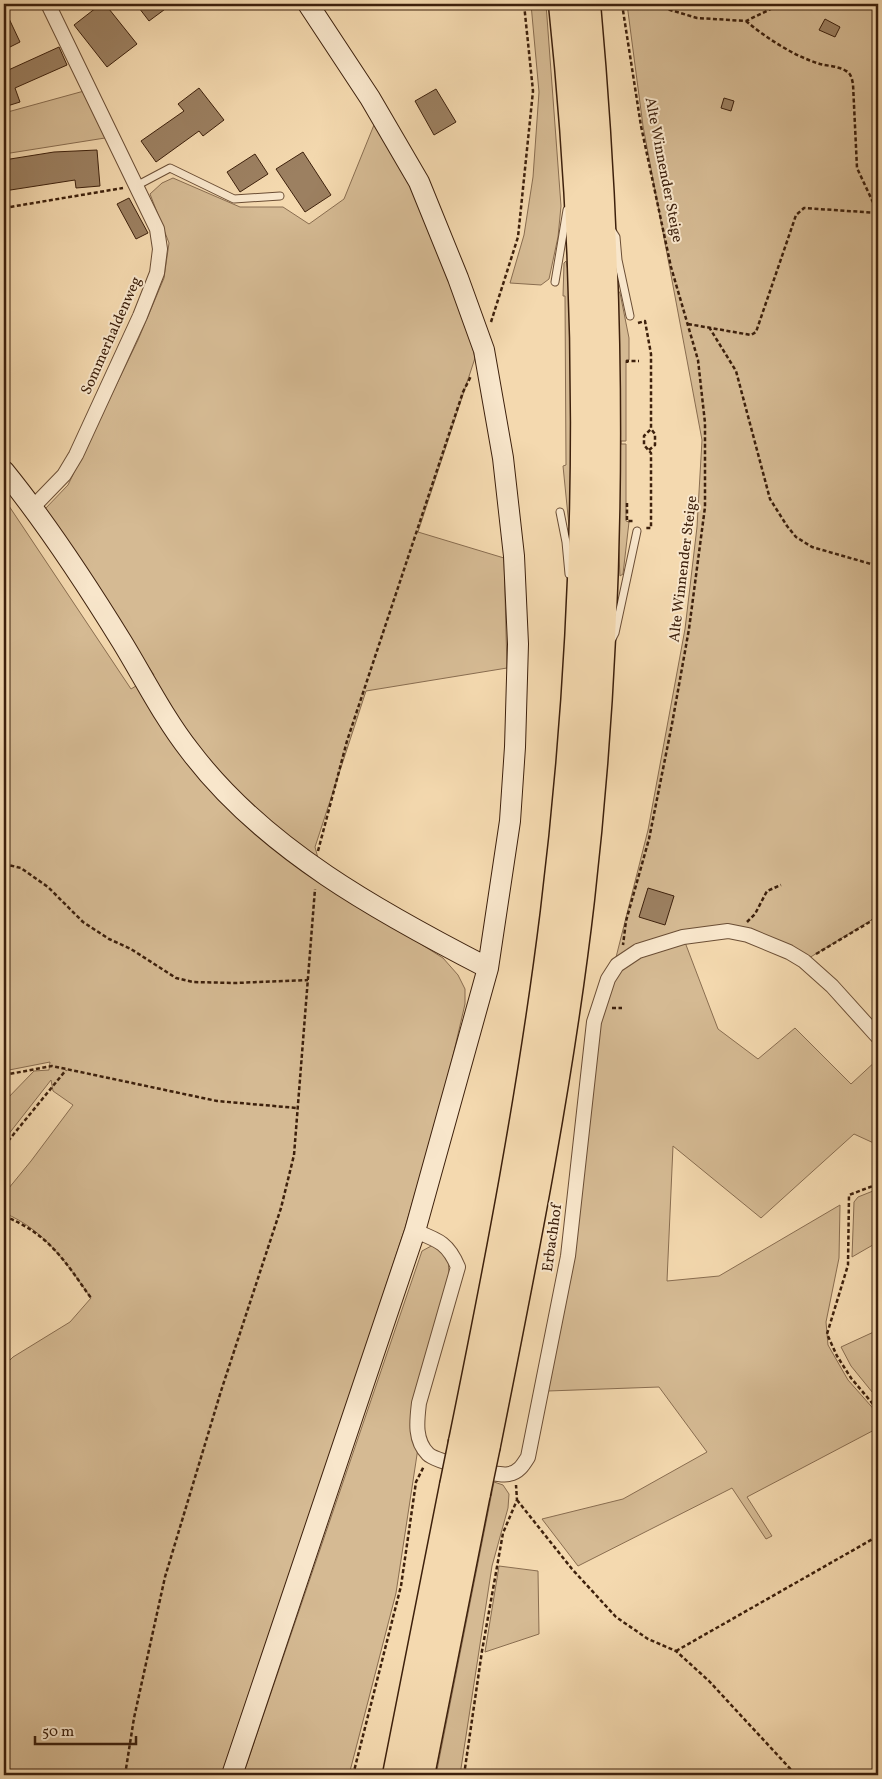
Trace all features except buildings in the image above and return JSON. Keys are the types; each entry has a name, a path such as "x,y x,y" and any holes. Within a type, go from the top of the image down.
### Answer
{"highway":[{"path":"421,1775 515,1169 536,1046 563,833 571,744 584,420 583,319 578,188 562,4"},
{"path":"474,1443 540,1168 571,971 589,824 601,660 608,427 603,216 587,4"},
{"path":"396,1775 465,1490"}],"street":[{"name":"Sommerhaldenweg","path":"33,507 64,475 76,454 140,316 157,273 160,249 157,229 48,4"},
{"path":"232,1775 414,1231 488,968 510,821 518,644 514,556 504,458 484,350 458,278 419,182 370,98 308,4"},
{"path":"4,470 33,507 88,586 190,751 223,790 279,842 317,868 422,934 488,968"},
{"name":"Erbachhof","path":"514,1472 522,1467 528,1457 568,1256 594,1022 608,979 625,959 638,951 683,937 728,931 760,939 804,961 832,986 878,1037"},
{"path":"414,1231 442,1242 453,1255 458,1267 419,1403 416,1425 422,1446 429,1455 440,1460 501,1475 514,1472"}],"lane":[{"path":"136,186 170,168 234,199 280,196"},
{"path":"555,282 567,209 578,188"},
{"path":"603,216 616,237 620,270 630,316"},
{"path":"560,512 566,542 569,579"},
{"path":"601,660 615,633 640,529"}],"path":[{"path":"484,350 489,327 518,238 533,91 524,4"},
{"name":"Alte Winnender Steige","path":"622,4 642,126 670,267 698,360 705,423 705,507 686,648 648,839 626,921 622,948 625,959"},
{"path":"650,4 697,18 746,21 781,4"},
{"path":"688,324 751,335 756,332 794,221 800,210 804,208 878,213 858,168 851,75 847,71 819,64 794,52 756,30 746,21"},
{"path":"4,208 136,186"},
{"path":"632,324 645,321 648,334 651,372 651,429 655,434 655,445 649,450"},
{"path":"709,327 736,371 770,499 787,526 796,537 812,546 878,566"},
{"path":"125,1775 134,1718 165,1577 221,1391 281,1208 294,1155 318,849 347,741 463,392 472,375"},
{"path":"640,529 651,528 651,453 644,444 644,436 651,429"},
{"path":"4,864 21,868 48,887 83,922 109,939 131,949 176,978 193,982 234,983 308,980"},
{"path":"735,933 755,914 767,891 781,885"},
{"path":"804,961 878,917"},
{"path":"4,1075 52,1066 217,1101 298,1108"},
{"path":"4,1146 66,1070"},
{"path":"878,1184 849,1195 848,1265 827,1334 837,1356 851,1378 878,1410"},
{"path":"4,1216 20,1222 57,1250 91,1298"},
{"path":"352,1775 401,1586 416,1482 429,1455"},
{"path":"464,1775 482,1651 503,1533 517,1500 514,1472"},
{"path":"517,1500 572,1569 616,1617 648,1638 676,1651 709,1681 796,1775"},
{"path":"676,1651 878,1536"}],"shaded area":[{"path":"531,4 546,4 561,206 558,237 549,279 541,285 510,283 524,235 533,177 539,92"},
{"path":"627,4 878,4 878,916 804,961 748,935 683,937 718,1029 758,1059 795,1028 851,1084 878,1059 878,1145 854,1134 761,1218 673,1146 667,1281 719,1276 840,1205 839,1258 826,1322 828,1345 848,1380 878,1414 878,1428 747,1497 772,1536 766,1539 732,1488 578,1566 542,1519 623,1499 707,1452 659,1387 548,1391 599,1025 648,830 685,629 697,527 702,440 643,126"},
{"path":"84,91 105,138 4,154 4,113"},
{"path":"376,120 419,190 467,322 475,358 418,532 504,558 507,668 366,691 315,847 325,884 443,958 458,975 465,989 465,1004 445,1090 405,1228 224,1775 4,1775 4,1366 13,1357 70,1322 91,1298 63,1260 43,1238 31,1228 4,1213 4,1194 73,1105 53,1091 51,1080 4,1140 4,1102 34,1071 49,1070 50,1062 4,1071 4,512 9,506 131,689 154,675 44,510 68,485 138,340 164,278 169,243 150,194 162,183 173,178 240,207 283,207 309,224 344,199"},
{"path":"566,261 569,275 574,528 569,526 563,466 566,465 565,296 563,296 564,263"},
{"path":"617,289 620,293 629,338 629,360 626,360 626,441 621,441 621,444 626,444 626,521 629,522 623,574 620,576 617,516"},
{"path":"878,1189 878,1242 852,1257 854,1202 858,1197"},
{"path":"433,1245 443,1249 448,1259 449,1273 412,1410 418,1448 396,1593 349,1775 243,1775 422,1251"},
{"path":"878,1330 877,1398 851,1366 841,1347"},
{"path":"494,1482 503,1485 509,1494 508,1508 492,1566 460,1775 436,1775"},
{"path":"499,1566 538,1571 539,1634 485,1652"}]}
